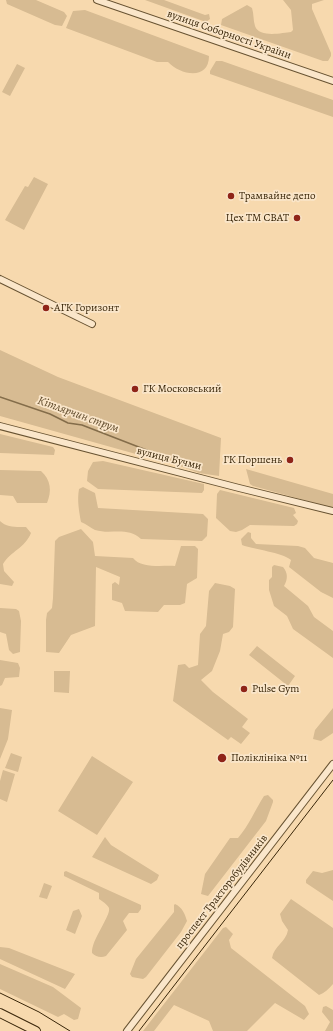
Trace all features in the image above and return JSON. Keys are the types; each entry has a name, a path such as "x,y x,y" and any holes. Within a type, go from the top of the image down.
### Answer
{"main road":[{"path":"0,1013 36,1031"}],"street":[{"name":"вулиця Соборності України","path":"97,0 333,81"},
{"path":"0,279 92,324"},
{"name":"вулиця Бучми","path":"0,426 239,488 333,510"},
{"name":"проспект Тракторобудівників","path":"127,1031 333,764"}],"shaded area":[{"path":"6,0 36,0 64,12 67,16 62,26 55,25 7,4"},
{"path":"145,0 164,0 205,15 209,14 210,19 206,22"},
{"path":"283,0 324,0 312,4 312,9 331,53 328,61 323,61 221,25 222,19 247,5 252,8 257,30 271,34 291,32 293,30 291,10"},
{"path":"85,10 209,56 208,64 199,72 186,72 179,70 168,62 157,62 66,28 73,11"},
{"path":"216,61 222,61 333,100 333,117 210,74 210,71"},
{"path":"17,64 25,68 10,96 2,92"},
{"path":"34,177 48,184 24,230 5,220 25,186 28,187"},
{"path":"0,350 58,377 221,438 219,476 199,473 158,458 143,456 0,416"},
{"path":"0,434 53,447 55,450 54,455 0,453"},
{"path":"103,461 204,484 204,490 202,493 98,489 87,481 88,471 93,462"},
{"path":"246,469 333,494 333,508 253,486 250,484"},
{"path":"0,470 41,471 47,478 50,486 50,494 47,503 17,503 13,496 0,495"},
{"path":"83,487 95,493 98,508 203,514 208,519 207,536 202,541 141,539 136,535 125,532 95,530 81,522 78,497 79,489"},
{"path":"220,490 294,508 296,513 293,515 298,521 297,524 294,526 250,525 236,532 230,531 216,518 217,494"},
{"path":"0,521 9,526 26,527 31,533 22,546 3,564 4,571 14,582 12,586 0,584"},
{"path":"81,529 93,542 95,556 133,558 141,564 152,566 175,566 181,546 195,546 198,549 197,578 187,584 185,603 180,605 164,605 158,612 125,611 122,603 112,600 112,584 115,582 119,585 120,577 96,567 95,626 71,635 59,653 46,652 46,620 47,613 52,608 53,598 55,541 59,537"},
{"path":"248,532 251,533 251,538 256,544 298,546 305,548 314,558 333,563 333,598 321,592 289,567 291,560 287,557 242,545 241,539"},
{"path":"274,565 283,567 287,574 284,586 308,606 314,617 333,631 333,658 293,629 287,616 274,606 269,590 269,580 272,577 272,567"},
{"path":"215,583 230,586 235,589 233,627 229,632 223,634 220,651 212,671 201,680 213,692 248,719 242,727 250,733 241,744 231,737 228,740 173,701 178,665 185,664 189,668 198,665 200,634 206,626 209,591"},
{"path":"0,608 16,609 19,611 21,621 20,652 13,654 9,650 6,634 0,632"},
{"path":"257,646 295,676 288,686 249,655"},
{"path":"0,660 18,663 20,668 19,677 5,678 0,686"},
{"path":"54,671 70,671 69,693 54,692"},
{"path":"0,708 12,710 8,739 0,759"},
{"path":"333,708 333,733 321,741 313,739 315,730"},
{"path":"11,753 22,757 18,772 5,768"},
{"path":"92,756 133,782 97,835 58,811"},
{"path":"3,770 15,774 7,802 0,799 0,781"},
{"path":"268,795 273,802 266,821 208,896 201,894 205,874 230,838 238,838 242,833 264,796"},
{"path":"105,837 111,845 159,875 157,880 151,884 92,857"},
{"path":"333,870 333,901 306,883 306,880 313,871 322,873"},
{"path":"66,871 141,905 141,909 138,913 129,913 123,921 127,930 106,956 99,957 92,953 95,942 109,912 109,908 99,899 99,893 64,876 64,872"},
{"path":"44,883 52,886 47,899 39,897"},
{"path":"291,899 333,928 333,984 319,995 272,958 275,950 287,934 288,930 282,921 280,914"},
{"path":"175,904 183,911 187,921 181,932 146,977 143,979 132,977 130,974 136,959 174,912"},
{"path":"79,909 82,916 75,934 66,930 73,911"},
{"path":"226,927 233,934 229,940 231,948 305,1006 309,1014 304,1020 275,1003 247,1031 213,1031 209,1021 174,1005 154,1031 143,1031 223,928"},
{"path":"0,947 9,948 75,974 65,989 0,959"},
{"path":"0,964 53,987 81,1008 78,1019 74,1020 64,1014 58,1017 0,989"},
{"path":"326,1006 333,1010 333,1031 325,1031 330,1022 322,1012 323,1007"}],"waterway":[{"name":"Кітлярчин струм","path":"0,397 50,414 68,423 82,425 149,451"}],"tram line":[{"path":"139,1031 333,780"},
{"path":"0,993 39,1012 70,1031"}],"place":[{"name":"Трамвайне депо","path":"231,196"},
{"name":"Цех ТМ СВАТ","path":"297,218"},
{"name":"АГК Горизонт","path":"46,308"},
{"name":"ГК Московський","path":"135,389"},
{"name":"ГК Поршень","path":"290,460"},
{"name":"Pulse Gym","path":"244,689"},
{"name":"Поліклініка №11","path":"222,758"}]}
